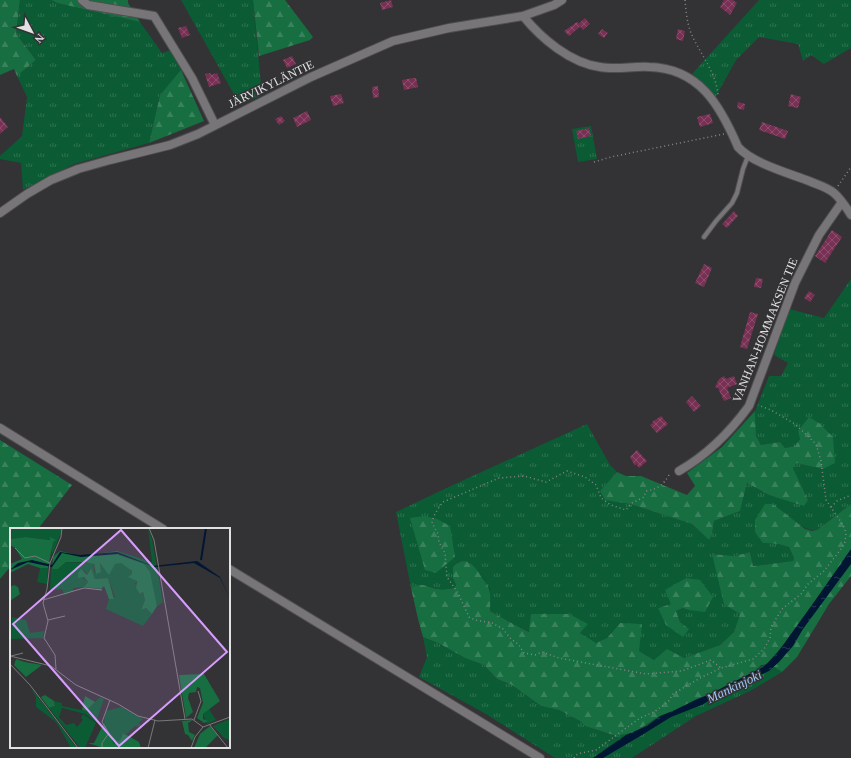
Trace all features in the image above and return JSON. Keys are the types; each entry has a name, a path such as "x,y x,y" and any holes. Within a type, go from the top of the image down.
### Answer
{"street":[{"path":"82,0 88,5 154,16 192,78 215,125"},
{"name":"JÄRVIKYLÄNTIE","path":"0,213 28,194 64,174 110,160 170,145 215,125 311,77 393,41 449,28 523,16 554,5 562,0"},
{"path":"523,16 543,38 563,52 582,62 600,68 649,66 668,69 677,71 696,82 717,104 738,147 748,156 824,187 834,193 851,215"},
{"name":"VANHAN-HOMMAKSEN TIE","path":"679,471 717,443 738,420 751,402 795,283 819,235 842,202"},
{"path":"0,428 161,528"},
{"path":"230,570 540,758"}],"lane":[{"path":"704,237 732,203 748,156"}],"path":[{"path":"685,0 690,32 711,69 716,82 718,94 717,104"},
{"path":"594,162 611,157 732,132"},
{"path":"834,193 851,167"},
{"path":"574,758 576,755 581,753 596,750 640,718 654,712 668,702 673,694 721,668 753,659 764,649 770,638 771,627 782,609 801,594 808,584 824,571 845,542 846,533 843,525 826,500 821,461 816,444 795,424 771,410 751,402"},
{"path":"669,475 664,484 655,490 646,491 644,497 632,503 626,510 611,505 601,498 596,485 586,478 568,471 546,482 524,476 499,478 443,502 433,517 432,523 445,553 447,577 458,593 469,617 475,620 492,622 503,629 511,639 518,644 524,653 535,655 542,652 559,658 646,674 682,671 711,660 721,668"},
{"path":"831,507 837,501 851,495"}],"green space":[{"path":"0,0 20,0 16,34 36,60 17,76 14,69 0,75"},
{"path":"20,0 51,0 57,3 140,22 162,53 171,50 182,71 160,95 149,143 74,164 23,190 21,163 0,159 0,156 22,136 27,97 17,76 36,60 16,34"},
{"path":"51,0 128,0 128,3 140,22 57,3"},
{"path":"181,0 253,0 262,95 240,105"},
{"path":"253,0 285,0 313,37 310,40 259,56"},
{"path":"759,0 851,0 851,48 824,64 811,55 803,61 798,44 759,37 736,60 715,98 701,81 692,74"},
{"path":"181,70 204,121 149,143 160,95"},
{"path":"591,126 597,159 578,162 572,129"},
{"path":"851,279 851,504 817,530 812,530 794,521 773,504 763,543 778,544 789,547 794,558 793,561 753,566 750,552 735,556 713,554 740,614 734,632 720,645 684,658 654,660 639,651 620,623 607,638 596,644 580,633 587,624 530,632 490,611 490,589 469,562 458,562 453,578 456,585 454,588 439,589 418,585 411,588 396,512 587,424 610,465 617,472 600,491 605,499 630,504 692,524 709,540 712,535 714,521 740,511 747,483 769,495 808,500 793,468 796,463 823,469 800,439 795,446 785,448 780,442 761,445 756,436 755,411 769,376 781,376 788,363 774,355 789,309 824,318","holes":["671,604 683,608 676,611 680,622 689,629 658,608"]},
{"path":"755,411 756,436 761,445 780,442 785,448 795,446 800,439 798,431 809,417 819,423 833,437 835,463 823,469 796,463 793,468 808,500 804,506 769,495 747,483 740,511 714,521 712,535 709,540 692,524 630,504 605,500 600,491 617,472 626,476 641,476 687,495 695,486 687,473 722,447"},
{"path":"0,440 72,485 39,528 10,528 10,567 0,579"},
{"path":"765,504 773,504 805,529 812,531 817,530 851,504 851,576 829,604 797,657 782,672 769,664 761,665 755,671 750,680 709,700 694,703 679,712 656,718 635,732 616,736 585,726 580,721 559,710 541,706 512,685 497,679 484,665 465,658 440,644 423,637 411,588 418,585 424,585 439,589 454,588 456,585 453,578 453,567 458,563 466,562 470,563 476,569 490,591 490,611 529,632 531,614 569,614 588,624 580,633 596,643 607,638 620,623 642,624 639,651 654,660 667,649 684,658 720,645 734,632 740,614 724,604 712,554 735,556 750,552 753,566 793,561 794,558 789,547 778,544 763,543 755,532 755,520"},
{"path":"424,516 437,519 450,526 455,557 436,573 425,570 410,518"},
{"path":"686,578 700,580 713,597 705,612 683,608 676,611 680,622 689,629 683,637 666,625 658,608 671,604 665,590"},
{"path":"423,637 440,644 465,658 484,665 497,679 512,685 541,706 559,710 580,721 585,726 616,736 639,730 656,718 679,712 750,680 755,672 762,666 769,664 782,672 750,691 696,716 632,758 555,758 486,714 419,677 427,657"}],"water":[{"name":"Mankinjoki","path":"851,549 851,564 803,629 793,646 769,671 712,698 704,704 671,717 603,758 593,758 626,735 647,726 660,716 710,694 763,667 785,643"}],"building":[{"path":"391,0 393,7 382,10 380,3"},
{"path":"724,0 733,0 737,3 730,15 720,7"},
{"path":"585,18 590,24 583,30 578,24"},
{"path":"577,22 581,26 569,36 564,31"},
{"path":"186,26 190,35 182,38 178,28"},
{"path":"602,29 608,33 604,38 598,34"},
{"path":"678,29 685,31 683,41 676,39"},
{"path":"292,56 296,64 287,68 283,60"},
{"path":"211,73 211,75 217,73 221,83 209,87 205,74"},
{"path":"416,78 418,87 404,90 402,80"},
{"path":"378,86 379,97 373,98 372,87"},
{"path":"341,94 344,103 333,106 330,96"},
{"path":"791,94 801,97 798,108 788,106"},
{"path":"738,102 745,104 744,110 737,108"},
{"path":"307,111 311,120 297,127 293,118"},
{"path":"710,114 713,123 700,127 697,117"},
{"path":"281,116 285,121 279,125 275,119"},
{"path":"0,117 8,127 0,134"},
{"path":"762,122 788,131 785,139 759,130"},
{"path":"589,128 591,136 578,139 576,131"},
{"path":"734,211 738,216 727,228 722,224"},
{"path":"832,230 842,237 825,263 815,256"},
{"path":"704,264 712,268 704,287 695,283"},
{"path":"756,278 763,279 761,288 754,287"},
{"path":"809,291 815,295 810,302 804,298"},
{"path":"750,312 758,314 747,349 740,347"},
{"path":"724,376 726,379 734,376 737,384 727,388 731,398 724,401 718,388 715,387 719,379"},
{"path":"692,396 701,406 694,412 686,402"},
{"path":"661,416 668,424 657,433 650,425"},
{"path":"637,450 647,461 639,468 636,464 635,466 630,457"}]}
